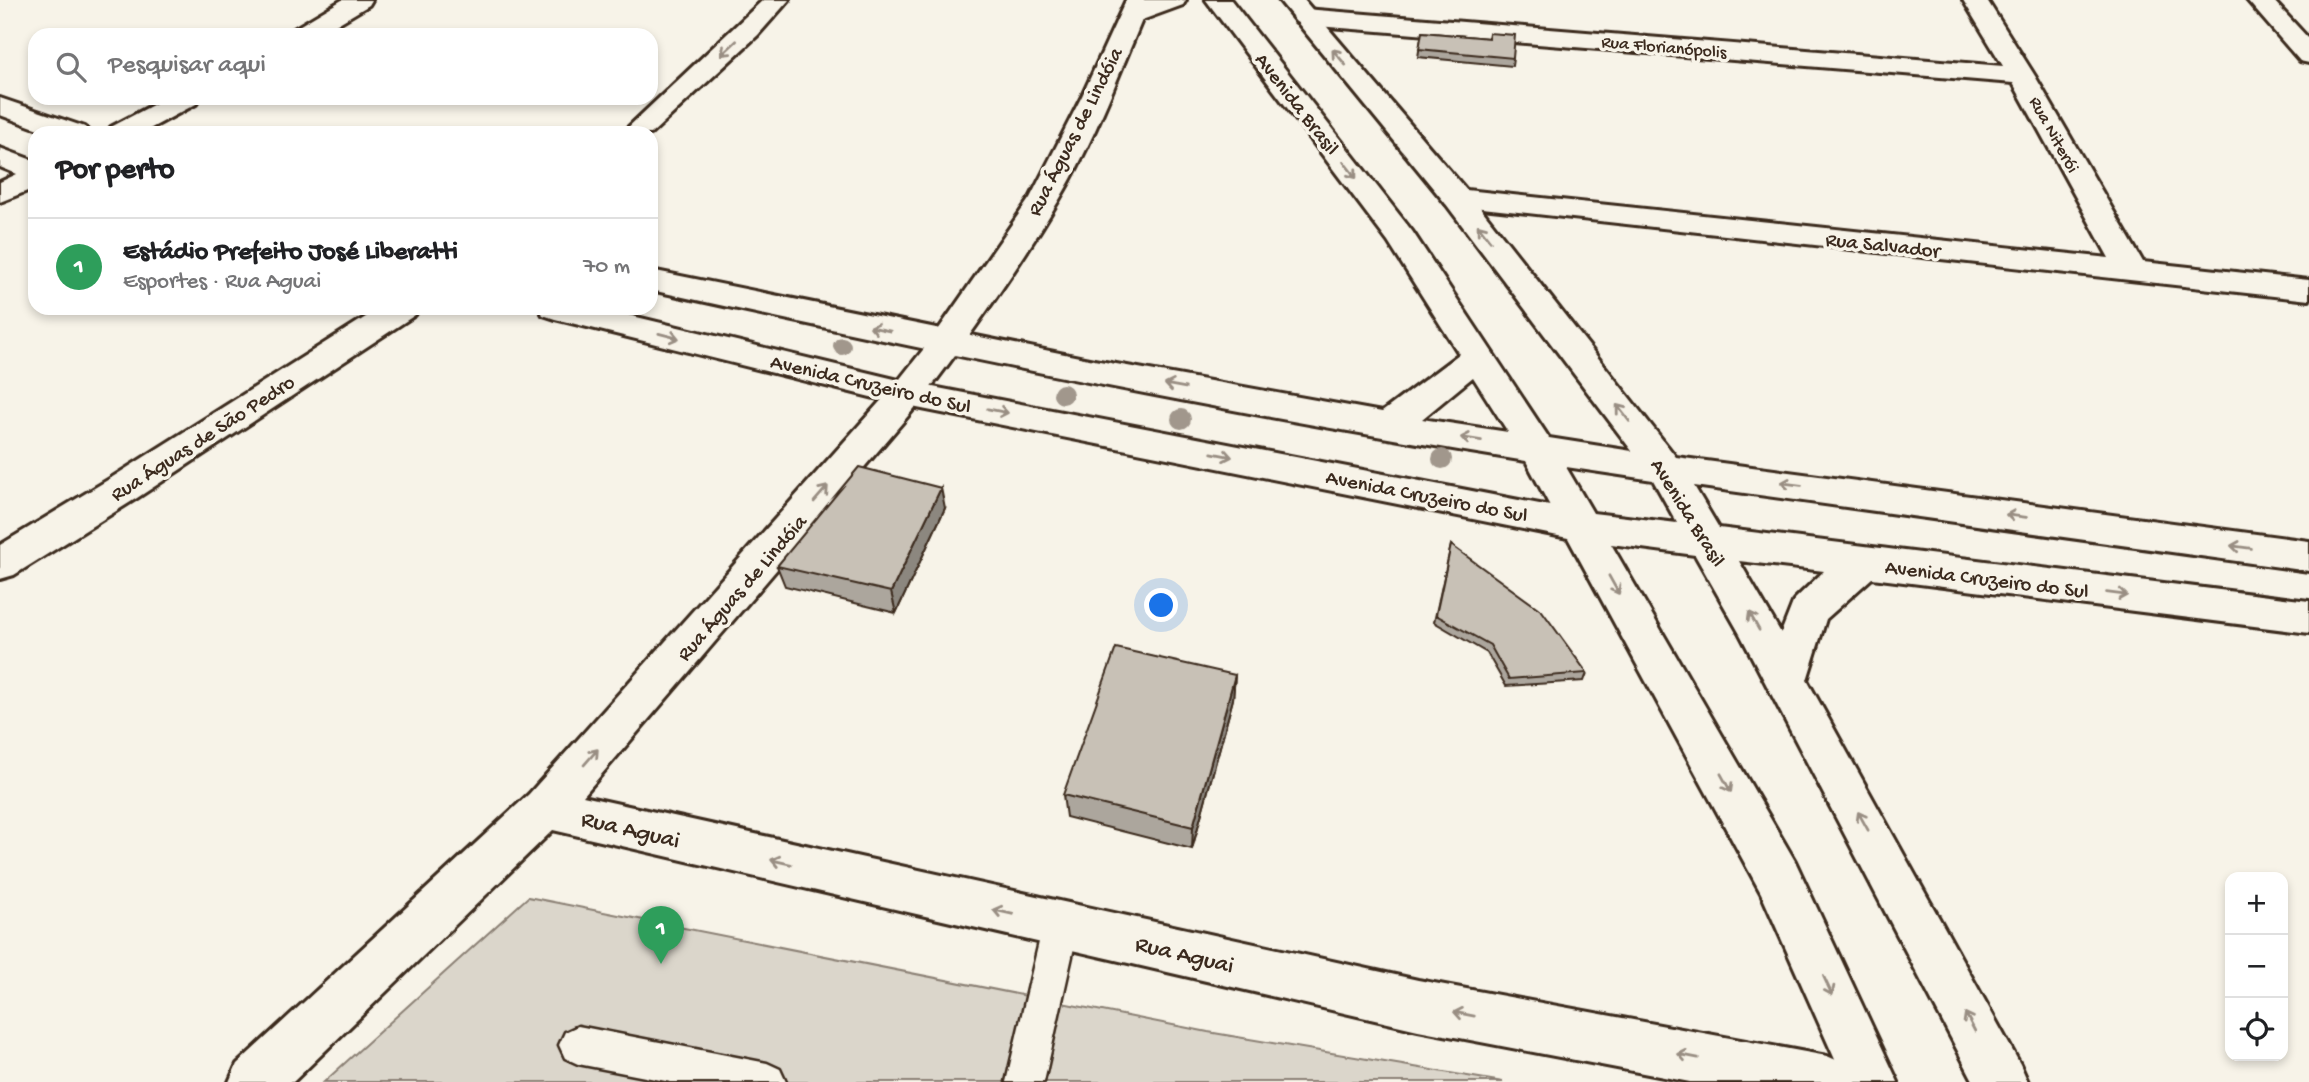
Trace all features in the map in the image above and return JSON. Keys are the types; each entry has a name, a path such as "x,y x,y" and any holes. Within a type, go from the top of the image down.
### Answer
{"street":[{"path":"313,28 360,0"},
{"path":"644,126 777,0"},
{"name":"Rua Águas de Lindóia","path":"255,1082 545,808 908,394 946,344 1045,198 1096,96 1134,8 1174,0"},
{"name":"Avenida Brasil","path":"1218,0 1401,238 1538,450 1778,877 1872,1082"},
{"name":"Rua Niterói","path":"1975,0 2022,76 2132,271"},
{"path":"2259,0 2309,55"},
{"name":"Avenida Brasil","path":"1298,8 1457,198 1664,467 1709,541 1786,680 2002,1082"},
{"name":"Rua Florianópolis","path":"1298,8 2022,76"},
{"path":"134,126 173,105"},
{"path":"0,106 56,126"},
{"path":"0,157 28,171"},
{"path":"0,193 28,178"},
{"name":"Rua Salvador","path":"1457,198 2309,290"},
{"path":"658,282 946,344 1538,450 2309,556"},
{"name":"Rua Águas de São Pedro","path":"0,564 124,488 392,315"},
{"name":"Avenida Cruzeiro do Sul","path":"584,315 908,394 1581,526 2309,617"},
{"path":"1390,425 1479,355"},
{"path":"1786,680 1808,611 1843,578 1865,562"},
{"name":"Rua Aguai","path":"545,808 1418,1005 1827,1082"}],"lane":[{"path":"1025,1082 1061,925"},
{"path":"578,1045 767,1082"}],"shaded area":[{"path":"528,897 1208,1032 1503,1082 324,1082"}],"building":[{"path":"1422,32 1489,38 1489,33 1515,35 1513,58 1419,49"},
{"path":"859,467 941,488 891,592 777,566"},
{"path":"1451,545 1542,611 1587,673 1509,679 1490,645 1436,615"},
{"path":"1116,648 1235,675 1193,827 1063,795"}],"place":[{"name":"Estádio Prefeito José Liberatti","path":"661,964"}]}
